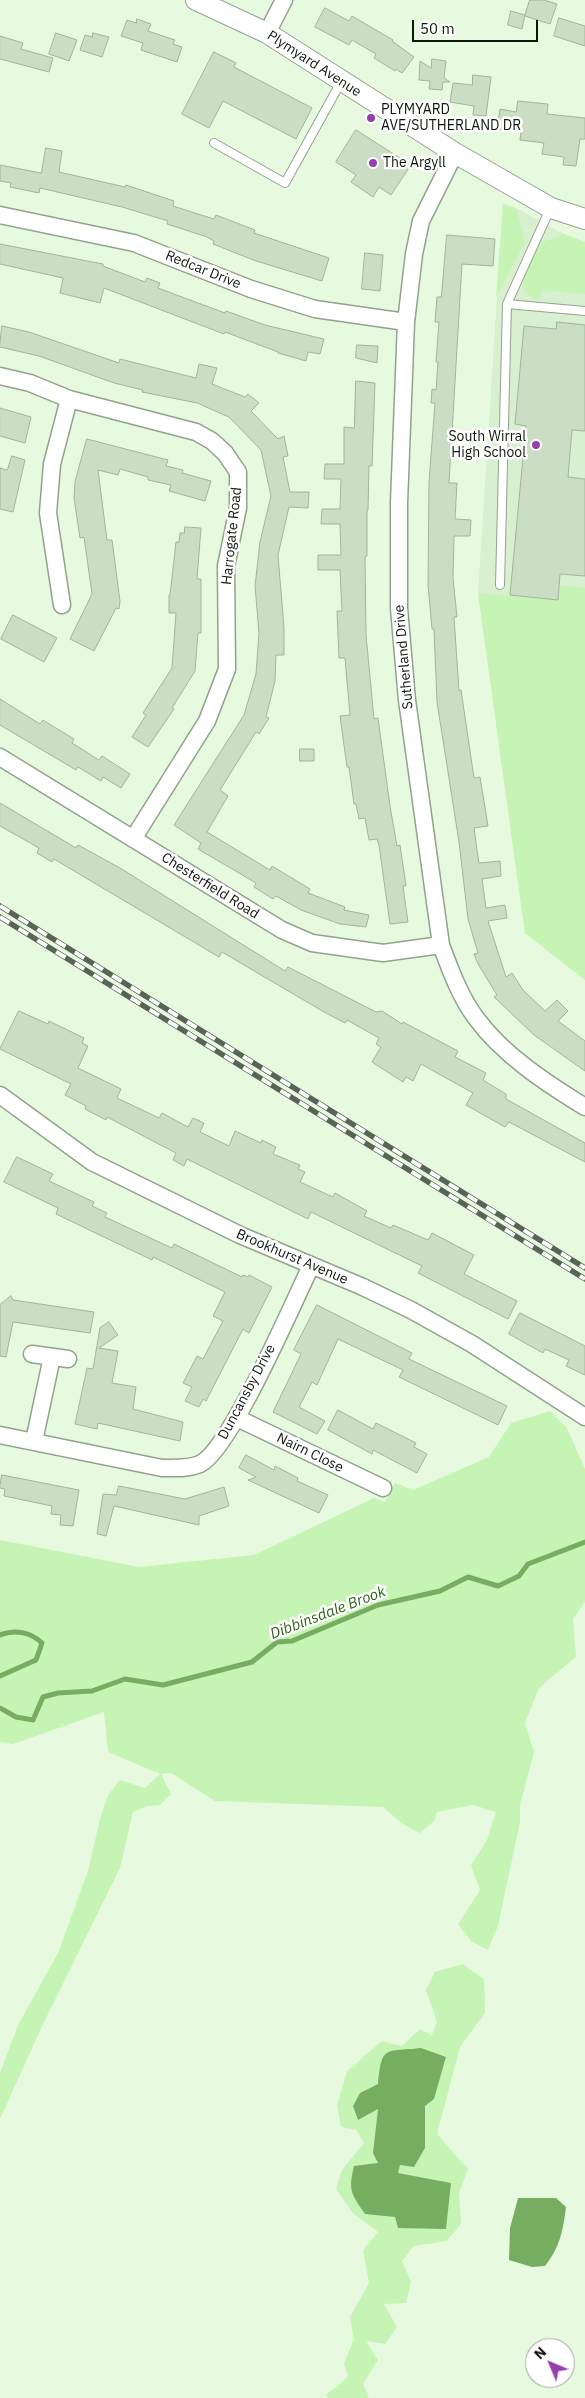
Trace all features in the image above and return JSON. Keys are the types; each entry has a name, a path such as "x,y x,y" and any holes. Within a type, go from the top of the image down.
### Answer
{"street":[{"name":"Plymyard Avenue","path":"196,0 267,33 455,153 551,208 585,219"},
{"path":"267,33 284,0"},
{"name":"Sutherland Drive","path":"455,153 421,221 414,254 406,322 399,503 398,608 407,700 441,945 452,974 475,1017 506,1051 585,1107"},
{"name":"Redcar Drive","path":"0,215 134,243 251,289 315,309 406,322"},
{"name":"Harrogate Road","path":"0,376 30,383 69,399 196,432 212,441 225,452 238,472 238,508 226,566 227,669 207,721 133,838"},
{"path":"62,605 48,513 52,464 69,399"},
{"name":"Chesterfield Road","path":"0,756 282,930 312,943 383,953 441,945"},
{"name":"Brookhurst Avenue","path":"0,1095 35,1123 92,1162 214,1223 363,1287 410,1310 472,1344 585,1417"},
{"name":"Duncansby Drive","path":"0,1435 162,1468 182,1469 201,1464 211,1454 237,1418 311,1266"},
{"path":"32,1354 60,1358 34,1441"},
{"name":"Nairn Close","path":"237,1418 383,1488"}],"lane":[{"path":"214,143 285,183 341,82"},
{"path":"500,585 507,304 551,208"},
{"path":"507,304 585,311"}],"shaded area":[{"name":"South Wirral High School","path":"503,204 516,208 564,234 585,242 585,980 525,933 478,593"},
{"path":"503,204 516,208 525,242 496,297"},
{"path":"564,234 585,242 585,294 542,290 540,298 533,300 523,288 525,272 538,244"},
{"path":"559,585 585,588 585,980 525,933 478,593 557,600"},
{"path":"550,1411 567,1428 585,1469 585,1602 573,1619 576,1657 539,1688 525,1723 534,1752 520,1805 520,1822 498,1926 488,1950 471,1941 458,1924 480,1890 471,1865 487,1840 496,1812 473,1805 437,1812 435,1820 420,1833 403,1824 383,1807 215,1801 171,1773 161,1774 171,1794 160,1805 148,1806 133,1812 120,1868 44,2022 0,2119 0,2073 18,2025 58,1953 88,1871 100,1819 108,1795 120,1780 145,1788 160,1774 108,1752 104,1712 13,1744 0,1742 0,1540 139,1567 254,1555 374,1498 385,1502 395,1483 413,1490 489,1457 511,1423"},
{"path":"463,1964 484,1979 485,2013 460,2047 437,2134 468,2169 459,2193 461,2224 447,2241 414,2246 402,2261 411,2282 406,2303 384,2304 397,2327 385,2344 366,2341 378,2360 363,2384 369,2398 328,2398 326,2395 348,2377 344,2364 354,2339 350,2317 369,2283 363,2250 378,2232 353,2213 336,2189 342,2170 364,2143 356,2130 341,2127 337,2105 347,2071 382,2041 402,2046 420,2029 432,2035 437,2022 426,1990 435,1972"},
{"path":"421,2048 446,2057 434,2099 425,2106 425,2148 414,2167 400,2165 398,2173 451,2183 446,2229 398,2228 395,2217 365,2214 351,2187 354,2166 378,2163 373,2153 378,2109 358,2120 353,2106 360,2093 378,2084 381,2062 387,2053"},
{"path":"518,2198 556,2198 566,2207 560,2238 545,2266 532,2267 509,2260 510,2228"}],"building":[{"path":"530,0 544,0 557,4 550,24 525,16"},
{"path":"325,8 349,21 352,16 393,40 414,57 402,73 396,69 395,71 374,58 376,54 352,40 349,45 315,27"},
{"path":"511,11 525,15 522,29 508,25"},
{"path":"559,18 585,26 585,46 554,36"},
{"path":"137,19 151,24 148,31 175,40 173,44 182,47 177,62 141,50 143,43 121,36 127,20 136,23"},
{"path":"56,33 77,40 69,61 49,54"},
{"path":"93,33 109,37 102,57 80,50 85,35 92,37"},
{"path":"0,36 23,43 21,49 53,58 49,72 0,59"},
{"path":"214,52 236,63 234,67 312,108 296,139 223,101 209,128 182,114"},
{"path":"432,59 446,61 444,78 450,82 443,82 442,90 429,89 430,81 419,80 420,61 431,68"},
{"path":"473,75 491,77 486,116 473,115 474,106 450,102 453,83 472,85"},
{"path":"518,101 548,104 547,114 585,118 585,139 580,139 576,166 563,165 564,157 542,154 544,143 520,140 521,132 497,129 500,109 516,112"},
{"name":"The Argyll","path":"356,130 411,165 391,195 379,187 373,197 351,182 356,175 336,162"},
{"path":"46,148 62,151 59,172 125,187 126,185 174,201 173,206 214,219 216,215 255,230 254,233 329,258 322,281 256,261 213,244 214,241 207,237 167,224 168,221 122,207 40,188 39,193 10,187 11,183 0,181 0,165 41,173"},
{"path":"447,235 495,239 493,266 462,264 449,483 457,483 455,519 471,520 470,536 454,536 453,578 457,617 454,617 459,691 461,690 474,778 480,777 488,826 474,828 479,863 500,861 501,876 482,879 486,908 505,905 507,918 488,921 506,977 512,973 523,990 545,1011 557,1000 568,1011 558,1021 585,1041 585,1071 534,1035 494,997 497,995 474,954 478,953 468,919 459,842 437,702 434,629 432,629 428,585 429,482 435,403 431,403 432,389 436,390 438,362 436,362 439,322 435,322 437,297 441,297"},
{"path":"0,244 103,264 103,266 145,282 147,278 160,283 158,288 225,313 226,311 265,325 324,339 320,354 308,352 306,361 278,353 104,288 100,303 60,293 63,278 0,264"},
{"path":"365,253 383,255 380,291 362,289"},
{"path":"557,322 585,325 585,431 572,430 568,477 585,479 585,576 560,574 558,600 510,595 526,426 515,424 524,326 556,329"},
{"path":"2,326 29,332 119,363 120,359 196,378 199,364 217,368 212,384 245,397 248,394 259,403 251,411 278,439 284,436 288,456 283,457 290,492 309,492 308,508 289,507 278,555 284,628 284,655 276,655 275,681 266,717 269,718 259,734 256,732 220,790 228,796 207,832 270,870 272,866 310,889 308,893 345,907 344,910 369,915 366,927 340,924 301,910 276,896 273,899 254,887 256,883 198,849 201,843 174,825 244,715 256,674 259,633 255,586 260,542 271,496 261,450 229,417 197,403 142,392 143,390 114,383 39,356 0,347"},
{"path":"357,345 378,346 377,363 356,358"},
{"path":"356,381 375,383 372,466 369,466 367,556 365,557 366,635 374,719 378,718 390,806 397,846 400,845 406,886 403,886 408,922 390,924 379,845 377,839 369,840 365,818 359,819 356,804 354,804 349,767 347,767 340,716 350,715 345,658 339,658 337,611 342,611 340,570 318,570 318,555 341,555 340,524 321,524 322,509 340,509 341,479 324,479 325,464 344,464 344,427 354,428"},
{"path":"0,408 31,417 25,443 0,436"},
{"path":"87,439 168,460 166,466 183,470 182,473 211,481 205,501 169,491 171,485 148,480 148,477 120,469 118,475 98,470 107,540 112,540 120,601 119,609 116,608 94,651 70,639 92,594 84,537 80,538 74,498 75,482"},
{"path":"12,456 25,460 13,512 0,509 0,468 7,470"},
{"path":"185,527 201,528 197,579 201,579 201,633 198,633 195,671 172,708 174,709 148,747 132,737 146,715 143,713 172,668 176,613 169,613 169,595 176,542 179,542 180,533 184,533"},
{"path":"13,615 57,638 44,662 1,639"},
{"path":"0,699 40,724 43,720 74,739 72,743 99,760 102,756 130,774 121,788 103,777 101,781 78,767 76,770 0,725"},
{"path":"300,749 314,749 314,761 300,761"},
{"path":"0,803 76,848 78,845 120,868 285,971 288,967 376,1012 382,1011 402,1024 403,1022 458,1051 455,1057 486,1073 483,1080 506,1094 506,1099 585,1143 585,1162 509,1122 505,1127 466,1105 473,1093 421,1064 413,1081 406,1077 403,1082 372,1062 381,1047 376,1044 379,1038 347,1020 345,1023 324,1012 222,952 219,957 54,859 52,862 37,853 39,848 0,826"},
{"path":"19,1011 48,1024 49,1021 84,1038 82,1043 88,1046 78,1068 121,1089 117,1098 159,1118 162,1113 188,1127 193,1118 204,1123 200,1132 229,1146 235,1131 261,1143 262,1140 276,1147 273,1154 300,1165 298,1169 305,1172 300,1182 333,1197 335,1193 367,1211 364,1216 391,1228 393,1225 428,1240 432,1233 474,1255 464,1274 517,1301 508,1319 418,1273 422,1266 311,1212 308,1219 187,1159 184,1166 173,1160 176,1153 107,1117 106,1120 85,1109 86,1106 65,1095 71,1084 0,1049"},
{"path":"17,1157 53,1174 49,1181 94,1202 92,1206 107,1213 105,1217 172,1248 174,1244 242,1277 243,1275 248,1277 249,1275 272,1287 249,1333 243,1329 206,1401 203,1399 199,1407 185,1401 192,1387 183,1383 197,1356 203,1359 223,1321 213,1316 225,1292 153,1257 152,1260 56,1214 58,1208 4,1182"},
{"path":"11,1296 13,1300 94,1312 90,1333 13,1322 6,1357 0,1356 0,1305"},
{"path":"317,1305 412,1353 409,1359 507,1406 498,1425 399,1377 403,1370 338,1339 317,1385 312,1382 299,1407 325,1421 317,1434 273,1412 301,1354 294,1350"},
{"path":"520,1313 585,1346 585,1375 566,1366 569,1360 545,1349 543,1353 509,1334"},
{"path":"109,1322 118,1335 99,1348 118,1351 112,1383 136,1387 133,1409 183,1422 180,1441 98,1423 97,1429 75,1424 87,1368 93,1369 100,1328"},
{"path":"338,1410 373,1429 376,1423 416,1443 414,1447 427,1454 417,1473 373,1450 372,1454 328,1430"},
{"path":"246,1455 274,1470 275,1466 298,1478 297,1481 328,1495 319,1513 248,1480 256,1477 239,1468"},
{"path":"2,1475 79,1490 73,1526 60,1525 61,1515 51,1514 52,1506 4,1496 5,1489 0,1488"},
{"path":"119,1486 185,1499 224,1487 229,1506 199,1516 199,1525 114,1506 106,1536 97,1534 103,1494 116,1495"}],"waterway":[{"name":"Dibbinsdale Brook","path":"0,1708 16,1717 33,1720 43,1697 58,1693 92,1691 125,1679 163,1685 252,1662 277,1642 292,1641 378,1605 440,1591 468,1577 498,1586 519,1576 528,1564 585,1542"},
{"name":"Dibbinsdale Brook","path":"0,1635 11,1632 28,1634 42,1643 36,1660 0,1676"}],"railway":[{"path":"0,906 585,1268"},
{"path":"0,917 585,1279"}],"place":[{"name":"PLYMYARD AVE/SUTHERLAND DR","path":"371,118"},
{"name":"The Argyll","path":"373,163"},
{"name":"South Wirral High School","path":"536,445"}]}
